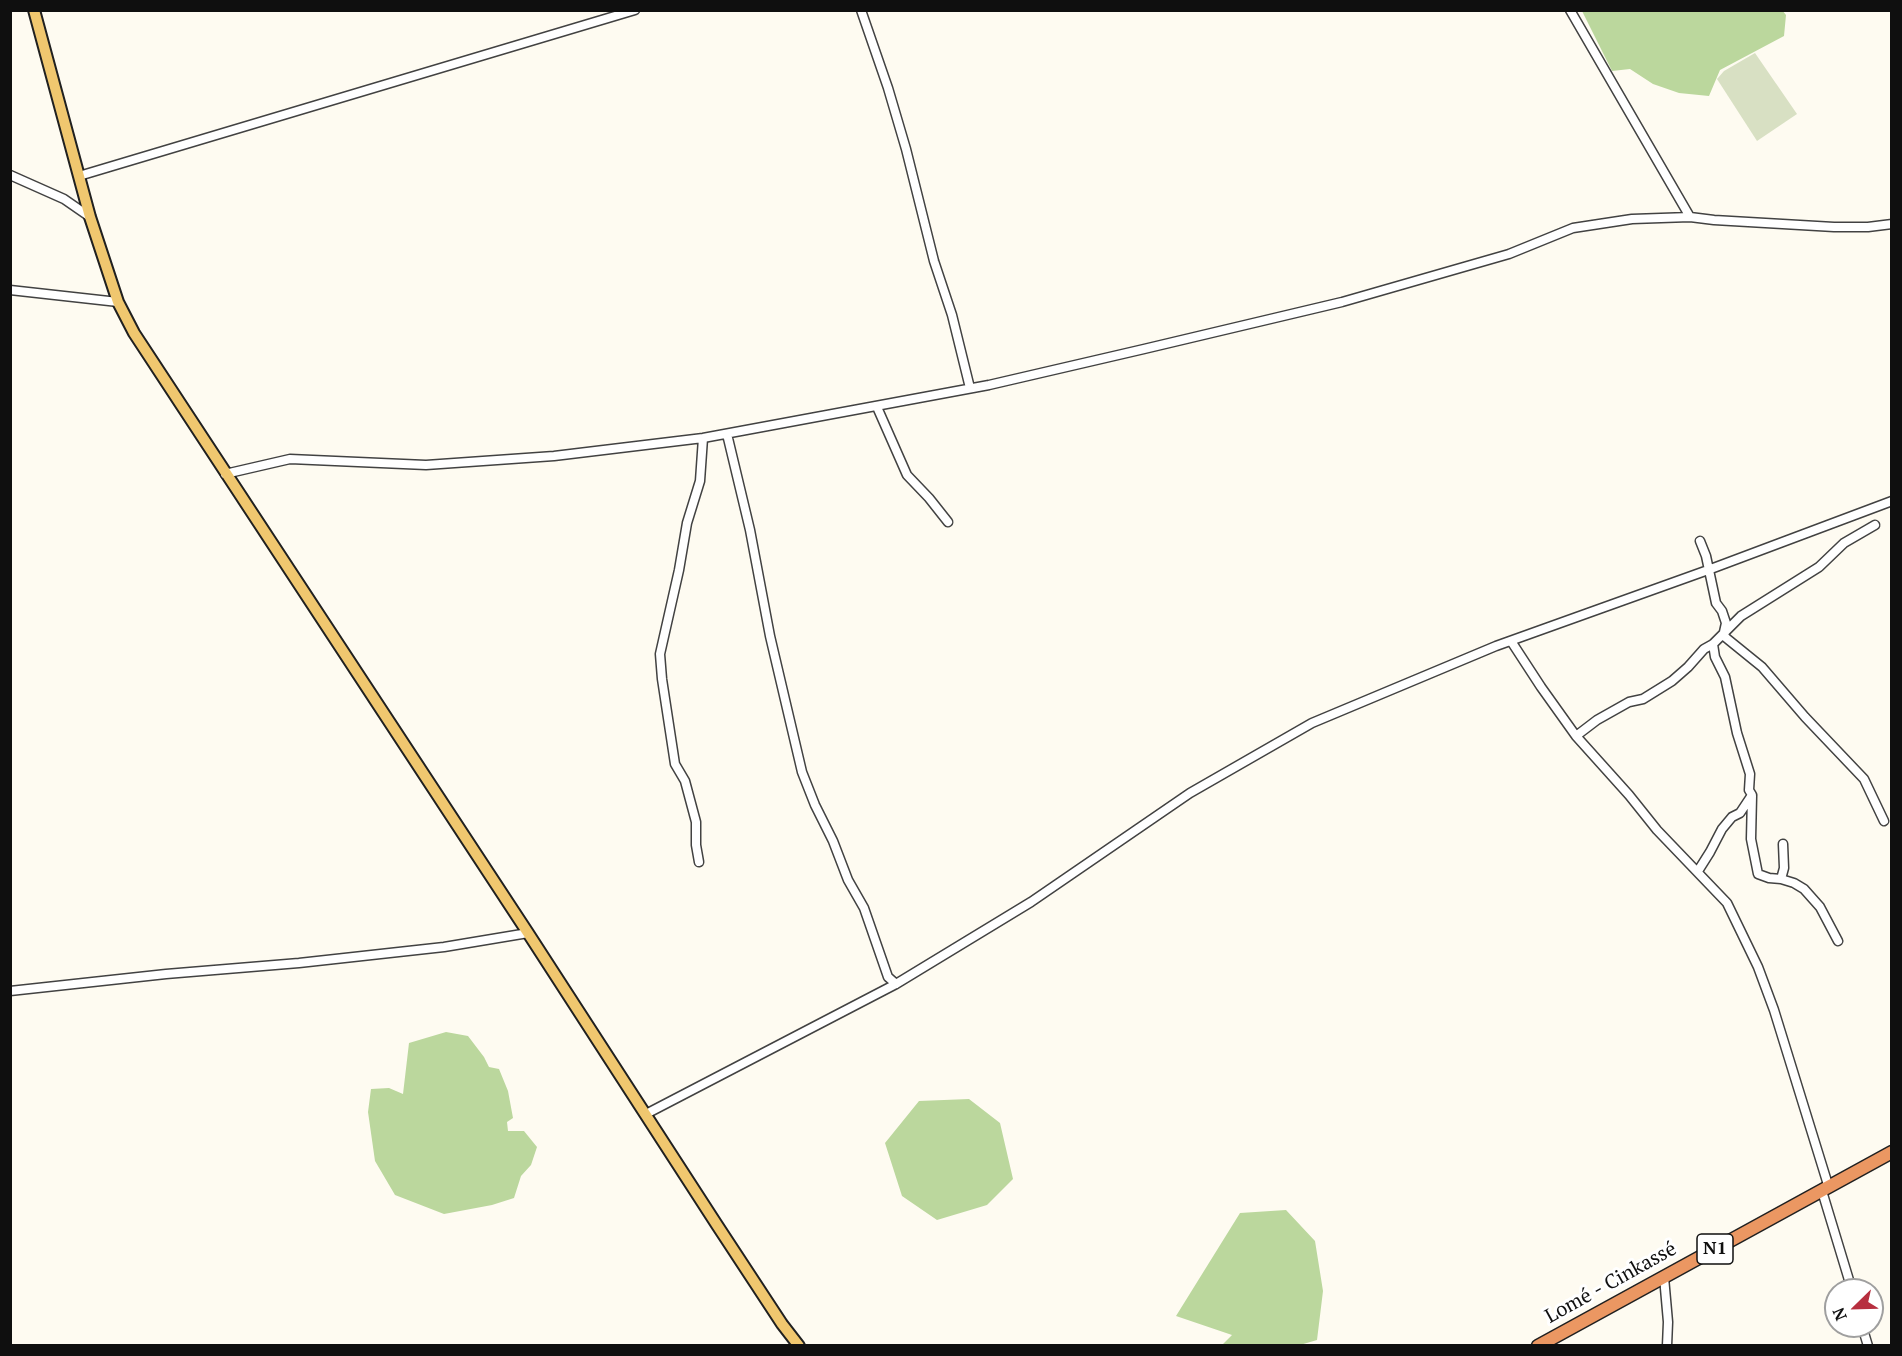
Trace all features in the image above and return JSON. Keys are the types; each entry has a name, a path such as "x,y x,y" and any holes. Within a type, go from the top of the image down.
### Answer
{"highway":[{"name":"Lomé - Cinkassé","path":"1538,1346 1892,1152"}],"main road":[{"path":"34,10 90,217 118,302 134,333 782,1324 799,1346"}],"street":[{"path":"79,176 635,10"},
{"path":"861,10 906,148 934,261 952,315 970,388"},
{"path":"1570,10 1690,217"},
{"path":"10,175 64,199 90,217"},
{"path":"225,474 290,459 426,465 554,456 727,434 1034,375 1342,302 1509,254 1573,228 1632,219 1690,217 1834,227 1892,224"},
{"path":"10,290 118,302"},
{"path":"877,406 907,475 948,522"},
{"path":"727,434 802,772 848,880 864,908 888,977 896,984"},
{"path":"699,862 696,822 686,781 675,764 660,654 687,523 700,481 704,438"},
{"path":"646,1114 896,984 1031,902 1190,793 1312,723 1511,641 1892,501"},
{"path":"1576,736 1597,720 1629,702 1643,699 1672,681 1741,616 1819,567 1844,543 1875,525"},
{"path":"1700,541 1706,556 1716,603 1726,623 1725,637 1762,667 1804,717 1864,779 1884,821"},
{"path":"1511,641 1576,736 1657,830 1727,903 1758,967 1785,1043 1848,1278"},
{"path":"1713,644 1715,657 1725,677 1737,733 1750,774 1751,839 1758,874 1794,883 1804,889 1820,907 1838,941"},
{"path":"1698,871 1722,829 1732,817 1740,813 1752,795"},
{"path":"1780,879 1784,868 1783,844"},
{"path":"10,990 310,962 444,947 528,933"},
{"path":"1664,1276 1668,1322 1667,1346"}],"green space":[{"path":"1782,10 1786,15 1784,36 1720,70 1709,96 1679,93 1653,84 1630,69 1612,71 1582,11"},
{"path":"1755,53 1797,114 1757,141 1717,79 1724,71"},
{"path":"446,1032 468,1036 489,1067 499,1069 508,1091 513,1118 507,1122 508,1131 524,1131 537,1147 531,1165 521,1176 514,1198 492,1205 444,1214 395,1195 375,1161 368,1112 371,1089 389,1088 403,1094 409,1043"},
{"path":"969,1099 1000,1123 1013,1179 987,1205 937,1220 902,1196 885,1143 919,1101"},
{"path":"1286,1210 1315,1241 1323,1291 1317,1340 1300,1345 1222,1345 1232,1335 1176,1316 1240,1213"}]}
